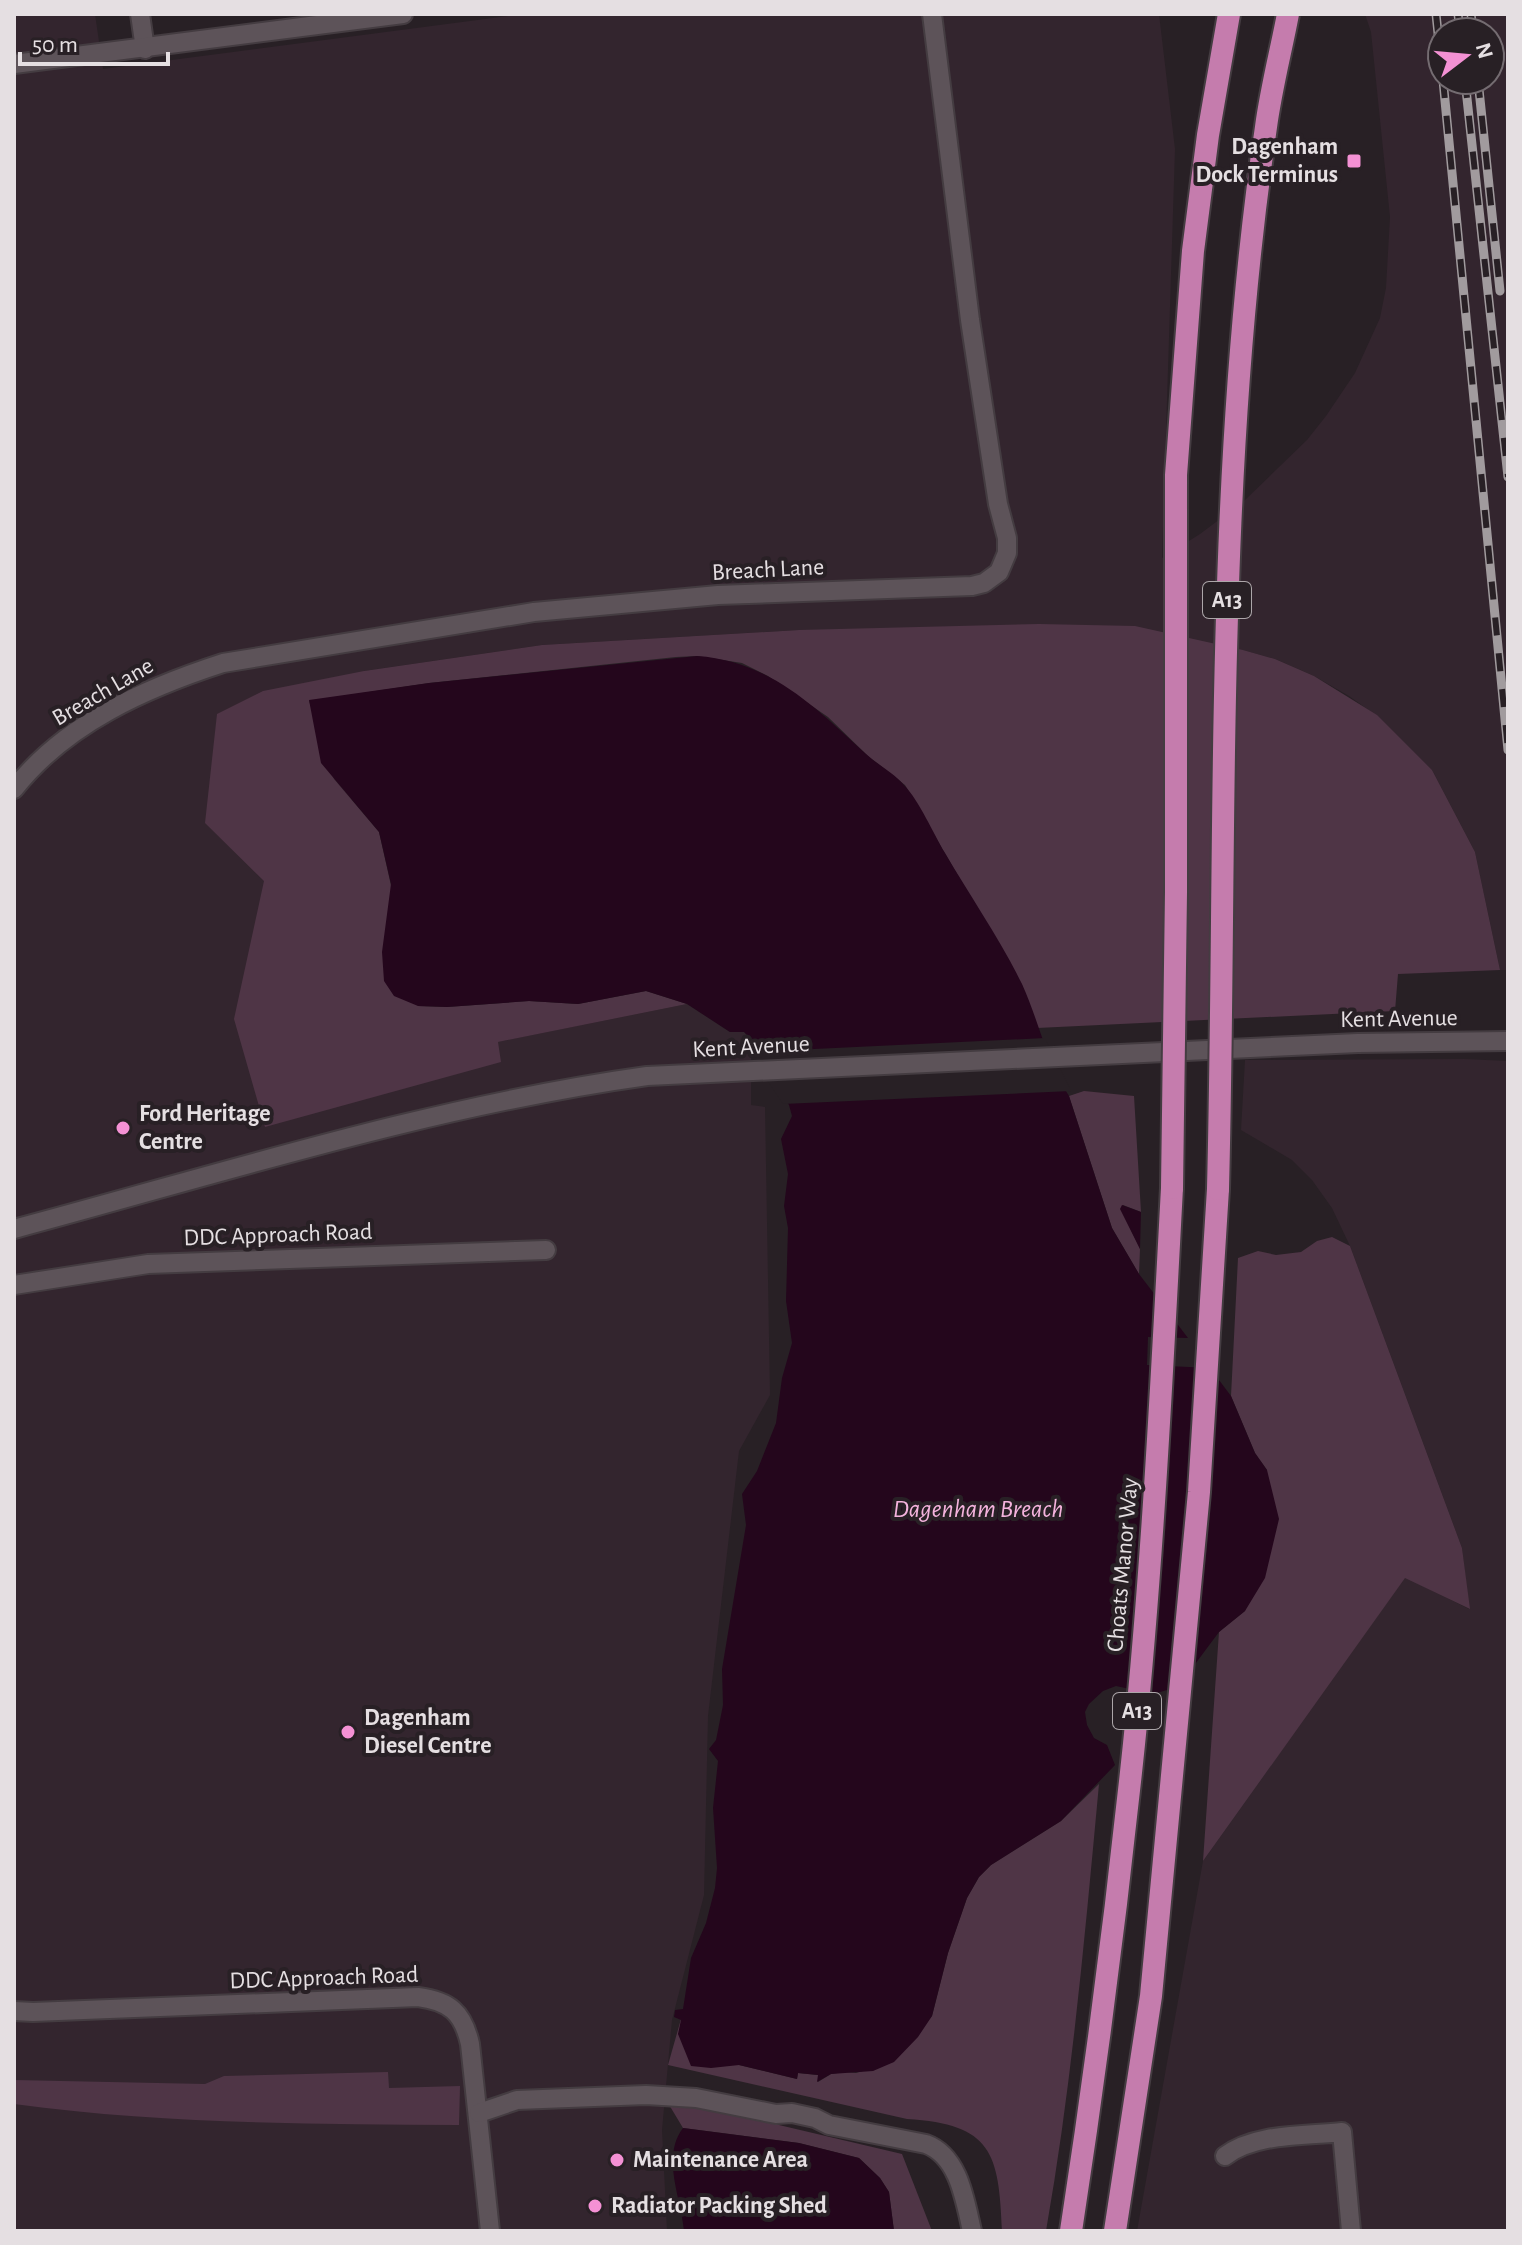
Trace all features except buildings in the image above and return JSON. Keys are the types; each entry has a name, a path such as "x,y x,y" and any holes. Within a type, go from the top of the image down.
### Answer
{"highway":[{"name":"Choats Manor Way","path":"1071,2231 1106,1993 1134,1742 1155,1490 1172,1188 1176,475 1193,251 1208,135 1229,14"},
{"name":"A13","path":"1115,2231 1153,1980 1199,1492 1218,1189 1227,610 1240,367 1266,124 1288,14"}],"street":[{"path":"140,14 145,49"},
{"path":"14,64 403,14"},
{"name":"Breach Lane","path":"14,789 53,749 110,711 174,679 223,663 534,612 718,595 972,586 984,583 999,572 1007,553 1007,538 998,504 973,335 940,99 932,14"},
{"name":"Kent Avenue","path":"14,1229 393,1127 574,1086 647,1076 1358,1043 1499,1041"},
{"name":"DDC Approach Road","path":"14,1285 148,1264 546,1250"},
{"name":"DDC Approach Road","path":"14,2011 418,1997 446,2003 468,2034 490,2231"},
{"path":"479,2113 517,2100 646,2095 696,2098 776,2114 792,2113 829,2125 926,2144 934,2147 958,2175 972,2231"},
{"path":"1225,2156 1244,2145 1265,2140 1342,2132 1351,2231"}],"shaded area":[{"path":"14,14 95,14 103,69 524,14 1159,14 1175,149 1162,558 1244,501 1307,440 1355,373 1380,318 1386,288 1390,217 1371,32 1365,14 1508,14 1508,970 1500,970 1475,852 1432,770 1377,716 1349,696 1275,659 1243,650 799,630 542,645 364,671 328,1049 497,1042 687,1004 730,1032 744,1032 754,1042 751,1052 751,1105 765,1107 770,1395 739,1451 708,1716 704,1895 672,2020 662,2130 667,2231 14,2231"},
{"path":"1039,624 1135,626 1243,650 1275,659 1314,676 1377,715 1432,770 1475,852 1500,970 1398,974 1395,1011 1037,1028 1022,985 905,785 868,756 828,717 768,676 742,663 697,656 429,683 309,701 334,779 379,832 418,1006 529,1001 578,1004 646,991 687,1004 498,1042 501,1062 265,1127 234,1019 264,881 205,823 217,714 263,691 364,671 542,645 799,630"},
{"path":"1245,1060 1508,1061 1508,2231 1137,2231 1203,1861 1405,1577 1469,1609 1462,1548 1350,1246 1332,1208 1312,1180 1292,1160 1241,1130"},
{"path":"1084,1091 1134,1096 1141,1212 1123,1205 1121,1209 1140,1249 1139,1274 1112,1228 1069,1096"},
{"path":"1332,1237 1350,1246 1462,1548 1470,1609 1405,1578 1203,1861 1219,1632 1245,1611 1267,1470 1255,1453 1231,1396 1238,1258 1258,1251 1276,1255 1301,1252 1317,1241"},
{"path":"1099,1784 1071,2064 1046,2231 1002,2231 998,2181 993,2163 974,2136 957,2128 668,2065 681,2019 739,2065 797,2079 798,2073 818,2075 818,2082 831,2074 856,2073 893,2062 932,2016 948,1953 967,1898 979,1877 991,1865 1061,1821"},
{"path":"388,2072 389,2088 460,2086 459,2125 180,2119 14,2104 14,2080 205,2084 224,2076"},
{"path":"665,2098 902,2154 932,2231 894,2231 889,2192 880,2178 859,2158 799,2143 683,2128"}],"water":[{"name":"Dagenham Breach","path":"697,656 747,667 790,690 896,777 915,800 1022,984 1054,1069 1069,1096 1112,1228 1139,1274 1188,1338 1148,1337 1147,1365 1210,1368 1231,1396 1255,1453 1267,1470 1279,1519 1265,1578 1245,1611 1219,1632 1178,1687 1153,1694 1116,1686 1103,1691 1089,1704 1085,1712 1087,1725 1094,1738 1107,1745 1115,1765 1061,1821 991,1865 979,1877 967,1898 948,1953 932,2016 918,2037 894,2062 873,2071 831,2074 817,2082 818,2075 798,2073 797,2079 739,2065 711,2068 691,2066 678,2034 681,2020 674,2017 675,2010 683,2009 691,1958 706,1923 715,1888 717,1868 713,1808 718,1761 709,1749 716,1740 723,1705 722,1669 746,1525 742,1494 757,1471 776,1423 782,1378 792,1343 786,1301 788,1228 784,1206 788,1174 781,1139 792,1116 789,1105 756,1057 754,1042 744,1032 730,1032 687,1004 646,991 578,1004 529,1001 447,1007 418,1006 394,996 384,981 382,952 391,884 379,832 321,763 309,700 429,683"},
{"path":"1122,1205 1141,1212 1140,1249 1120,1209"},
{"path":"683,2128 799,2143 859,2158 880,2178 889,2192 894,2231 684,2231 673,2165 673,2152"}],"pier":[{"path":"1045,1038 1071,1091 783,1104 753,1059 752,1052"}],"railway":[{"path":"1445,96 1508,750"},
{"path":"1467,96 1508,477"},
{"path":"1480,96 1500,291"}],"place":[{"name":"Dagenham Dock Terminus","path":"1354,161"},
{"name":"Ford Heritage Centre","path":"123,1128"},
{"name":"Dagenham Diesel Centre","path":"348,1732"},
{"name":"Maintenance Area","path":"617,2160"},
{"name":"Radiator Packing Shed","path":"595,2206"}]}
